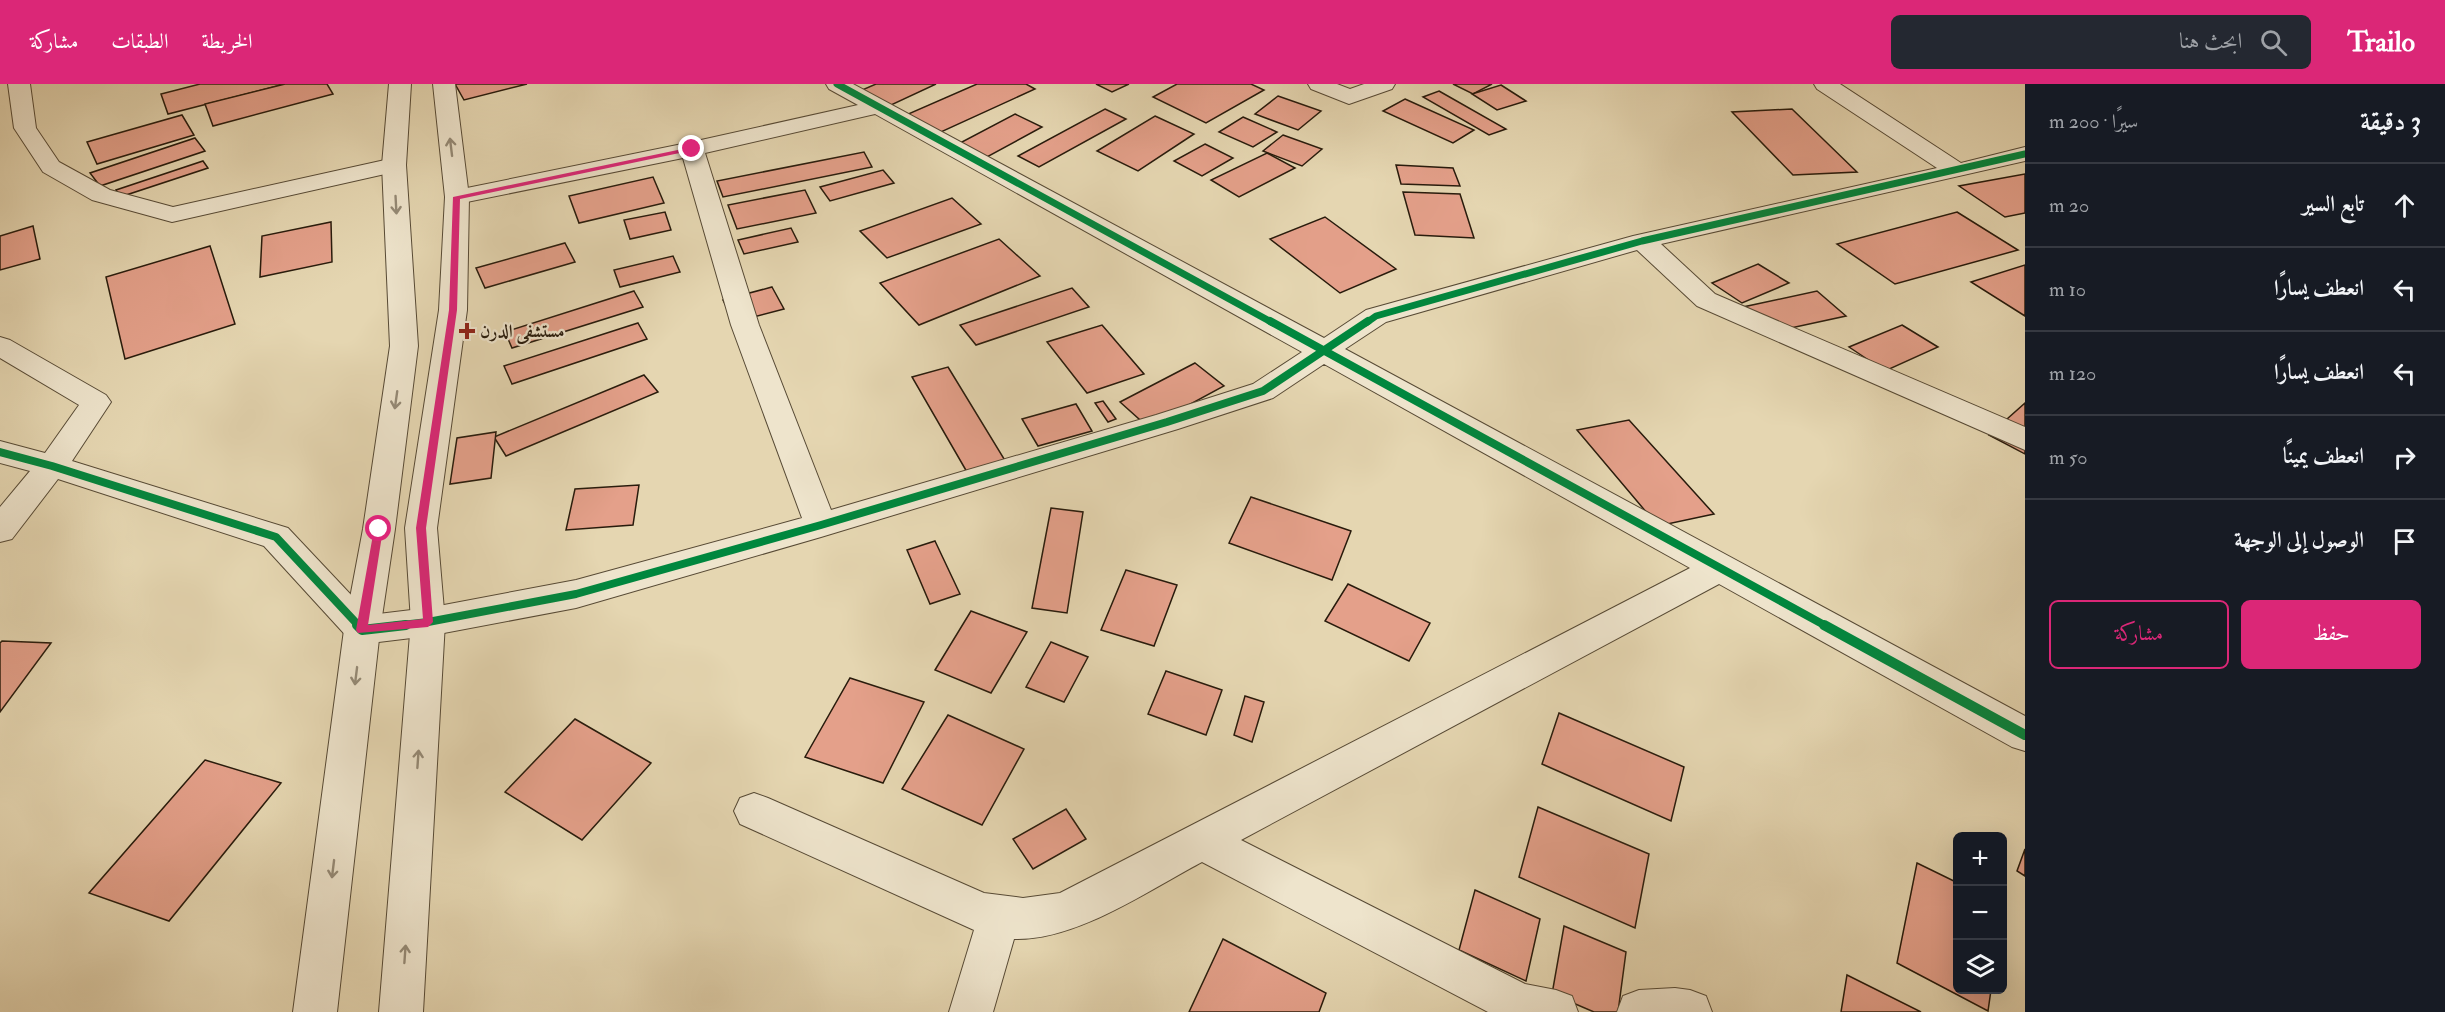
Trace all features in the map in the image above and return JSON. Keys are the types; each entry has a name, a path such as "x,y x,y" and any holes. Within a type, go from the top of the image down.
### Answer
{"street":[{"path":"19,84 25,128 51,167 101,195 172,215 394,165"},
{"path":"315,1012 362,630 379,529 404,346 394,165 400,84"},
{"path":"401,1012 428,622 421,528 453,310 457,197 444,84"},
{"path":"837,84 2025,735"},
{"path":"1319,84 1349,97 1383,84"},
{"path":"1825,84 1957,171"},
{"path":"457,197 692,149 878,107"},
{"path":"692,149 745,325 821,525"},
{"path":"362,630 428,622 576,594 821,525 1167,422 1263,391 1376,316 1642,241 2025,154"},
{"path":"1642,241 1706,300 2025,438"},
{"path":"0,346 96,402 52,466 0,530"},
{"path":"0,452 52,466 276,537 362,630"},
{"path":"754,811 976,912 1022,921 1066,912 1721,567"},
{"path":"1202,841 1520,1005 1556,1012"},
{"path":"971,1012 999,918"},
{"path":"1639,1012 1675,1010 1690,1012"}],"building":[{"path":"200,84 285,84 168,114 161,94"},
{"path":"285,84 327,84 333,94 213,126 205,104"},
{"path":"455,84 527,84 464,100"},
{"path":"876,84 936,84 889,106 862,90"},
{"path":"977,84 1026,84 1035,89 930,137 899,118"},
{"path":"1096,84 1129,84 1112,92"},
{"path":"1177,84 1251,84 1264,90 1206,123 1153,97"},
{"path":"1453,84 1492,84 1473,94"},
{"path":"1501,85 1526,101 1497,110 1472,94"},
{"path":"1439,91 1506,129 1489,135 1423,97"},
{"path":"1278,96 1321,111 1298,130 1255,114"},
{"path":"1405,99 1474,130 1453,143 1383,111"},
{"path":"1105,109 1126,119 1039,167 1018,156"},
{"path":"1792,109 1857,172 1793,175 1732,112"},
{"path":"1015,114 1042,127 987,157 960,143"},
{"path":"182,115 194,135 97,164 87,142"},
{"path":"1155,116 1194,134 1138,171 1097,151"},
{"path":"1243,117 1277,132 1253,147 1219,132"},
{"path":"1283,135 1322,149 1302,166 1263,151"},
{"path":"195,138 205,151 100,186 90,173"},
{"path":"1205,144 1233,158 1202,176 1174,161"},
{"path":"864,152 872,167 723,197 717,181"},
{"path":"1267,153 1295,168 1239,197 1211,180"},
{"path":"203,161 208,168 120,197 116,190"},
{"path":"1396,165 1453,168 1460,186 1401,184"},
{"path":"883,170 894,183 830,201 820,187"},
{"path":"2025,174 2025,213 2005,217 1959,186"},
{"path":"653,177 664,203 579,223 569,196"},
{"path":"805,190 816,213 737,229 728,205"},
{"path":"1403,192 1460,194 1474,238 1415,235"},
{"path":"952,198 981,224 887,258 860,231"},
{"path":"665,212 671,230 630,239 624,220"},
{"path":"1957,212 2018,250 1895,284 1837,244"},
{"path":"1325,217 1396,269 1340,293 1270,239"},
{"path":"331,222 332,262 260,277 262,236"},
{"path":"33,226 40,259 0,270 0,236"},
{"path":"791,228 798,242 744,254 738,240"},
{"path":"999,239 1040,276 919,325 880,283"},
{"path":"565,243 575,262 485,288 476,268"},
{"path":"210,246 235,324 125,359 106,277"},
{"path":"673,256 680,272 620,287 614,270"},
{"path":"1758,264 1789,283 1742,303 1712,283"},
{"path":"2025,265 2025,316 1971,282"},
{"path":"772,287 784,309 734,322 723,300"},
{"path":"1072,288 1089,307 976,345 960,325"},
{"path":"634,291 643,307 512,348 505,332"},
{"path":"1817,291 1846,316 1772,332 1743,307"},
{"path":"638,323 647,339 512,384 504,366"},
{"path":"1102,325 1144,374 1087,393 1047,342"},
{"path":"1902,325 1938,347 1885,371 1849,347"},
{"path":"1195,363 1224,386 1148,427 1120,402"},
{"path":"948,367 1009,467 971,479 912,377"},
{"path":"644,375 658,392 506,456 494,437"},
{"path":"1103,401 1116,419 1108,422 1095,403"},
{"path":"2025,403 2025,454 1989,435"},
{"path":"1076,404 1092,431 1038,446 1022,419"},
{"path":"1629,420 1714,514 1658,526 1577,430"},
{"path":"496,432 491,478 450,484 457,438"},
{"path":"639,485 633,525 566,530 575,489"},
{"path":"1251,497 1351,531 1332,580 1229,543"},
{"path":"1051,508 1083,512 1067,613 1032,608"},
{"path":"935,541 960,594 930,604 907,550"},
{"path":"1126,570 1177,585 1154,646 1101,630"},
{"path":"1348,584 1430,623 1409,661 1325,621"},
{"path":"971,611 1027,632 991,693 935,670"},
{"path":"2,641 51,643 0,712 0,643"},
{"path":"1051,642 1088,657 1064,702 1026,687"},
{"path":"1166,671 1222,690 1206,735 1148,714"},
{"path":"850,678 924,702 883,783 805,757"},
{"path":"1245,696 1264,702 1252,742 1234,735"},
{"path":"1559,713 1684,767 1671,821 1542,764"},
{"path":"948,715 1024,749 982,825 902,789"},
{"path":"575,719 651,763 582,840 505,792"},
{"path":"205,760 281,783 169,921 89,893"},
{"path":"1538,807 1649,854 1635,928 1519,877"},
{"path":"1066,809 1086,839 1033,869 1013,839"},
{"path":"2025,849 2025,876 2017,871"},
{"path":"1917,863 1953,881 1953,993 1897,963"},
{"path":"1475,890 1540,919 1526,981 1459,950"},
{"path":"1564,926 1626,952 1618,1012 1594,1012 1552,994"},
{"path":"1223,939 1326,993 1319,1012 1189,1012"},
{"path":"1847,975 1921,1012 1841,1012"},
{"path":"1956,994 1990,994 1988,1011"}],"cycle path":[{"path":"837,84 2025,735"},
{"path":"0,452 52,466 276,537 362,630 428,622 576,594 821,525 1167,422 1263,391 1376,316 1642,241 2025,154"}],"place":[{"name":"مستشفى الدرن","path":"467,331"}],"route":[{"path":"379,529 362,630 428,622 421,528 453,310 457,197 692,149"}]}
